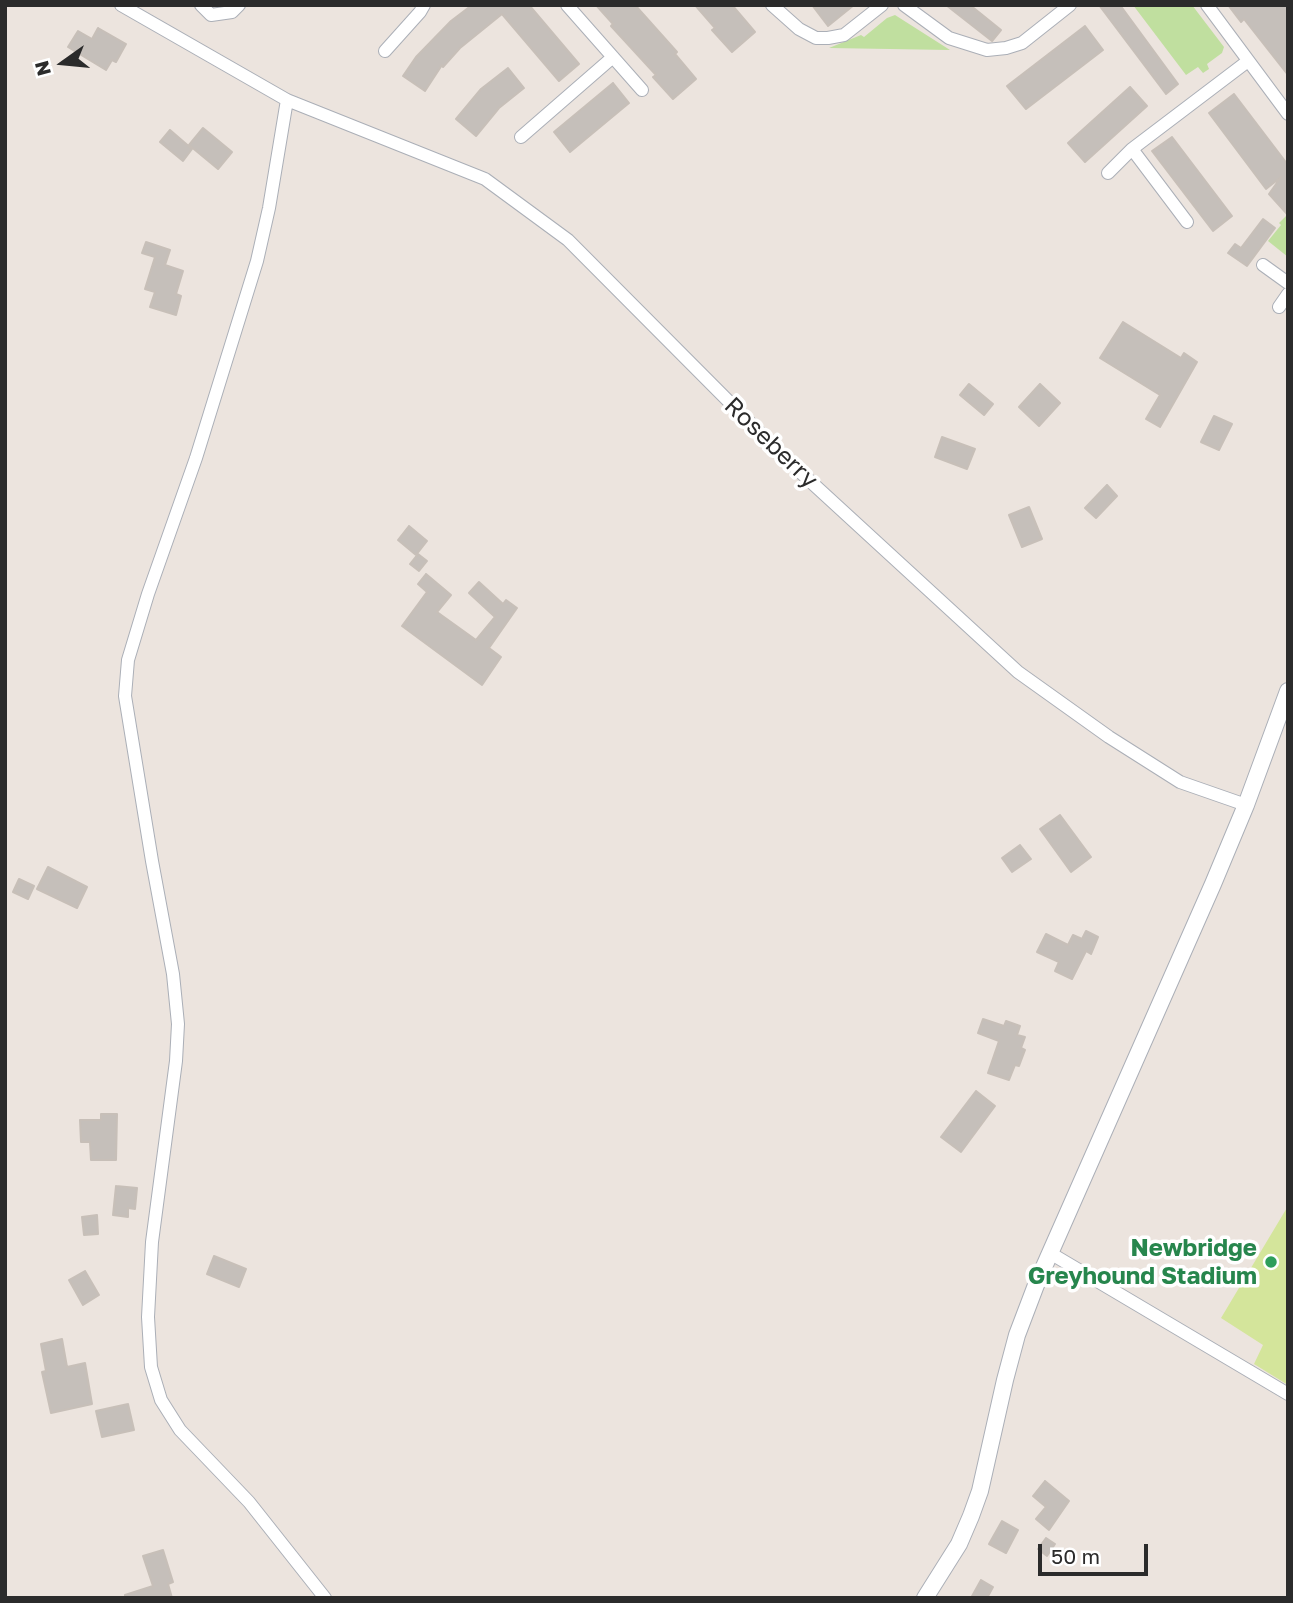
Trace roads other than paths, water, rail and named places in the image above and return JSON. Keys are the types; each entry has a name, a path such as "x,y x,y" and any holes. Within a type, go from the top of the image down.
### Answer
{"main road":[{"path":"925,1598 959,1544 976,1503 1017,1335 1050,1253 1246,805 1288,691"}],"street":[{"name":"Roseberry","path":"121,5 287,100 485,179 568,240 786,459 1018,672 1109,737 1180,782 1246,805"},
{"path":"201,5 211,15 232,12 239,5"},
{"path":"386,51 424,5"},
{"path":"567,5 642,90"},
{"path":"772,5 799,29 816,38 828,38 844,35 882,5"},
{"path":"904,5 949,38 987,50 1022,43 1070,5"},
{"path":"1207,5 1288,114"},
{"path":"521,137 613,57"},
{"path":"1108,173 1132,149 1248,61"},
{"path":"287,100 270,208 257,261 196,458 144,607 128,660 125,696 173,974 178,1024 176,1060 152,1242 148,1317 151,1367 161,1401 180,1430 249,1502 325,1598"},
{"path":"1132,149 1187,222"},
{"path":"1263,265 1288,283"},
{"path":"1279,307 1288,294"},
{"path":"1050,1253 1288,1394"}],"place":[{"name":"Newbridge Greyhound Stadium","path":"1271,1262"}]}
